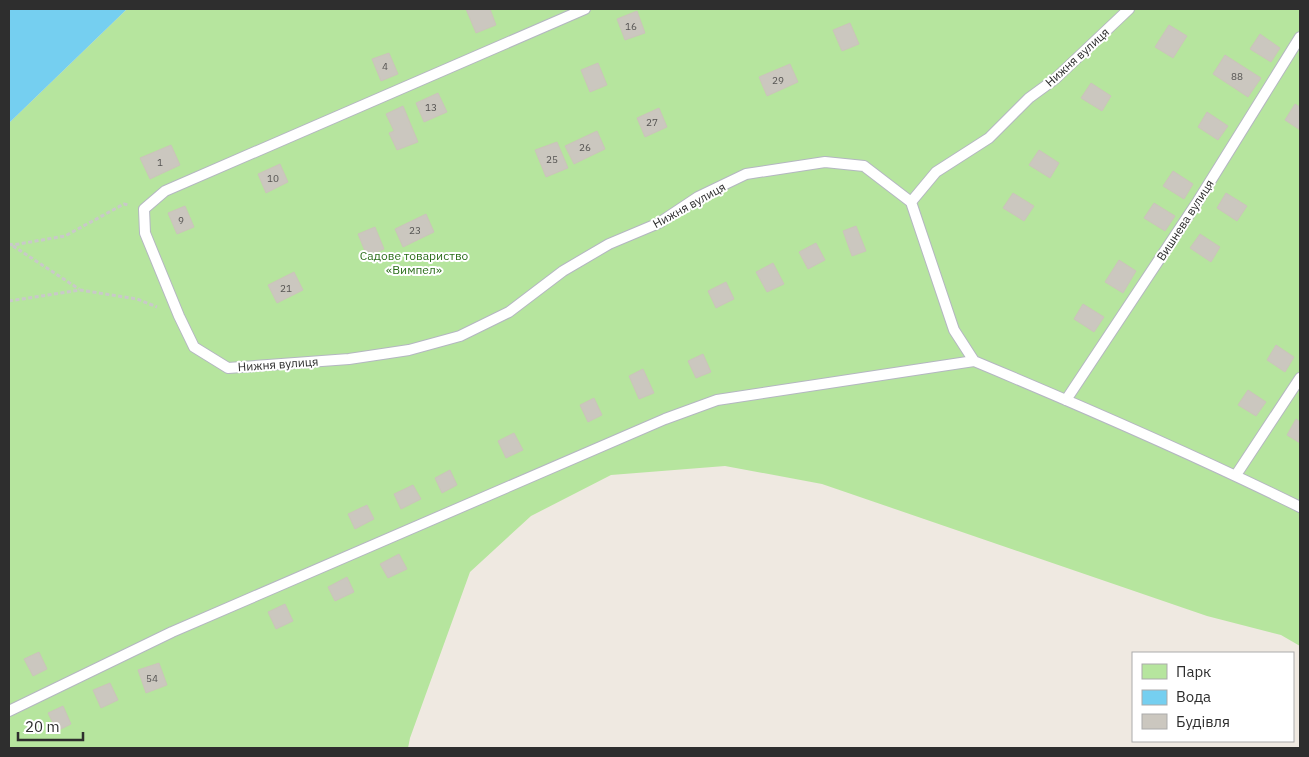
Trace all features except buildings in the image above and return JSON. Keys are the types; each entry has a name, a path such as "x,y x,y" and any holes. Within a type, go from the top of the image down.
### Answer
{"lane":[{"path":"144,209 165,192 585,9"},
{"name":"Нижня вулиця","path":"144,209 145,233 179,316 194,347 228,368 350,360 409,350 460,336 509,312 563,271 609,244 659,223 698,197 746,174 826,162 864,166 911,202 936,172 989,138 1029,98 1055,79 1129,9"},
{"name":"Вишнева вулиця","path":"1066,400 1198,201 1300,37"},
{"path":"911,202 954,330 974,361"},
{"path":"9,711 172,632 665,419 717,400 974,361 1236,475 1300,507"},
{"path":"1236,475 1300,378"}],"path":[{"path":"11,245 65,236 124,204 144,209"},
{"path":"11,245 80,290"},
{"path":"9,300 80,290 137,299 179,316"}],"green space":[{"name":"Садове товариство «Вимпел»","path":"127,9 1300,9 1300,646 1281,635 1207,616 822,484 725,466 611,475 531,516 470,572 408,748 9,748 9,123"}],"water":[{"path":"9,9 127,9 9,123"}]}
